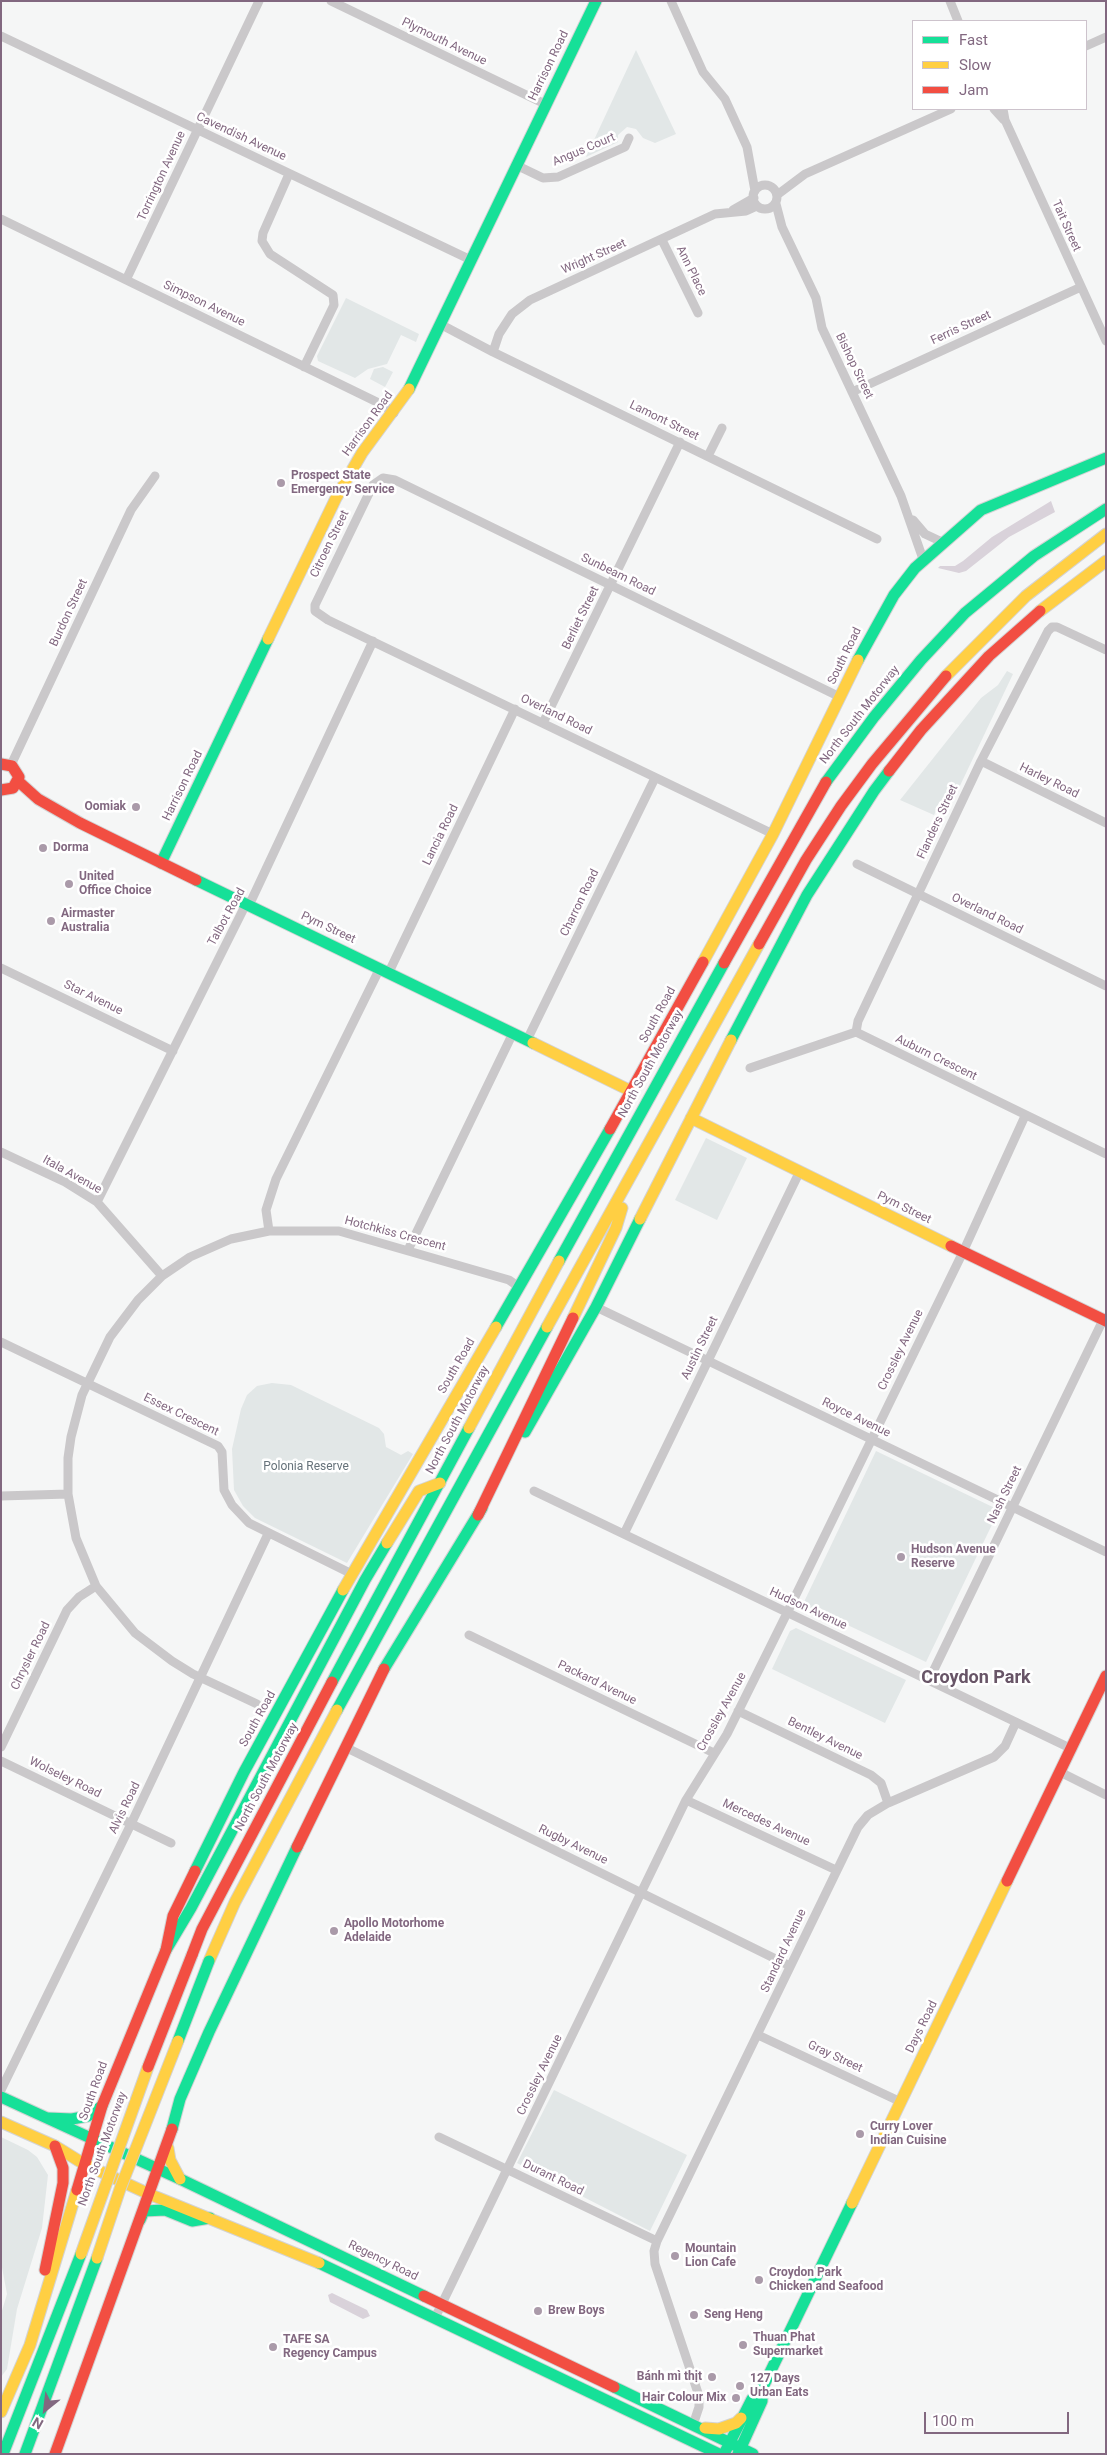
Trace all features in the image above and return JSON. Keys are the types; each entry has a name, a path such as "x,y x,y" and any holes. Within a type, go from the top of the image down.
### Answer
{"main road":[{"name":"Harrison Road","path":"161,863 336,498 362,453 408,392 596,1"},
{"name":"South Road","path":"1,2412 30,2345 102,2106 166,1950 173,1916 244,1772 352,1574 519,1287 725,923 773,834 840,697 894,595 923,560 981,510 1106,458"},
{"name":"North South Motorway","path":"3,2454 81,2254 134,2104 202,1929 302,1738 610,1166 827,781 921,660 965,613 1034,556 1106,509"},
{"path":"25,2454 97,2258 120,2189 209,1960 235,1902 371,1645 498,1413 628,1185 768,926 841,806 909,718 960,659 1026,596 1106,534"},
{"path":"55,2454 80,2388 134,2231 169,2141 180,2099 209,2032 344,1747 398,1643 478,1515 596,1308 762,978 807,895 874,791 921,730 989,656 1048,604 1106,561"},
{"path":"1,790 11,789 18,781 17,770 6,764"},
{"name":"Pym Street","path":"18,781 38,799 51,807 161,863 631,1091"},
{"name":"Pym Street","path":"691,1118 799,1173 1104,1320"},
{"path":"478,1515 616,1228 628,1185"},
{"path":"166,1950 191,1908 370,1572 419,1491 440,1483"},
{"name":"Days Road","path":"724,2454 752,2399 762,2389 1106,1676"},
{"name":"Regency Road","path":"1,2097 91,2140 180,2179 442,2304 729,2442 739,2451 753,2454"},
{"path":"44,2118 72,2119 88,2116 102,2106"},
{"path":"1,2122 55,2146 84,2164 148,2194 325,2266 719,2454"},
{"path":"169,2141 168,2152 180,2179"},
{"path":"30,2345 63,2183 62,2168 55,2146"},
{"path":"134,2231 144,2211 165,2210 192,2221 210,2218"},
{"name":"Days Road","path":"739,2451 762,2401 762,2389"},
{"path":"696,2426 720,2429 736,2423 743,2416"}],"street":[{"name":"Torrington Avenue","path":"126,280 259,1"},
{"name":"Plymouth Avenue","path":"331,1 545,104"},
{"path":"671,1 703,72 725,99 747,147 758,201"},
{"path":"950,1 958,20"},
{"name":"Cavendish Avenue","path":"1,36 471,260"},
{"path":"1087,46 1106,37"},
{"path":"758,201 772,207 776,196 805,174 949,110"},
{"name":"Tait Street","path":"995,110 1004,120 1106,341"},
{"name":"Tait Street","path":"1003,110 1004,120"},
{"name":"Angus Court","path":"516,165 543,178 558,177 624,147 630,138"},
{"path":"751,165 764,185 776,196"},
{"path":"289,174 263,233 262,242 270,254 322,286 333,295 334,305 304,367"},
{"path":"758,201 764,185"},
{"name":"Bishop Street","path":"776,196 782,227 816,298 822,328 908,514 923,560"},
{"name":"Wright Street","path":"493,352 499,334 512,314 530,300 715,214 746,211 758,201"},
{"name":"Bishop Street","path":"758,201 782,227"},
{"name":"Simpson Avenue","path":"1,219 383,405 394,413"},
{"name":"Ann Place","path":"662,240 698,313"},
{"name":"Ferris Street","path":"852,392 1081,287"},
{"name":"Lamont Street","path":"440,324 493,352 877,539"},
{"path":"708,456 722,428"},
{"name":"Berliet Street","path":"544,723 680,442"},
{"name":"Burdon Street","path":"6,764 131,510 155,476"},
{"name":"Sunbeam Road","path":"383,478 394,480 840,697"},
{"name":"Citroen Street","path":"328,620 315,611 314,604 373,485 383,478"},
{"name":"Bishop Street","path":"908,514 925,534 942,542"},
{"name":"Overland Road","path":"328,620 773,834"},
{"name":"Flanders Street","path":"856,1032 858,1022 981,761 1048,631 1052,627 1057,627 1106,650"},
{"name":"Talbot Road","path":"97,1202 247,904 252,898 373,641"},
{"name":"Lancia Road","path":"269,1231 266,1210 276,1179 384,970 515,709"},
{"name":"Harley Road","path":"981,761 1106,823"},
{"name":"Charron Road","path":"527,1040 655,778"},
{"name":"Overland Road","path":"858,864 1106,986"},
{"name":"Star Avenue","path":"1,968 173,1051"},
{"path":"750,1068 856,1032"},
{"name":"Auburn Crescent","path":"856,1032 1106,1154"},
{"path":"408,1250 513,1033"},
{"name":"Crossley Avenue","path":"435,2318 686,1800 738,1711 787,1613 963,1252 1025,1116"},
{"name":"Itala Avenue","path":"1,1152 65,1182 97,1202 162,1276"},
{"name":"Austin Street","path":"624,1534 799,1173"},
{"name":"Hotchkiss Crescent","path":"257,1704 200,1678 172,1661 135,1633 96,1586 76,1538 68,1494 68,1458 71,1437 87,1384 110,1337 138,1300 162,1276 190,1257 231,1239 269,1231 339,1231 509,1280 519,1287"},
{"name":"Royce Avenue","path":"596,1308 1106,1552"},
{"name":"Nash Street","path":"929,1680 1104,1320"},
{"path":"1,1342 87,1384"},
{"name":"Essex Crescent","path":"87,1384 218,1446 222,1452 224,1490 232,1505 249,1523 352,1574"},
{"name":"Hudson Avenue","path":"534,1491 1072,1749"},
{"path":"1,1496 68,1494"},
{"name":"Alvis Road","path":"1,2090 131,1824 268,1534"},
{"name":"Chrysler Road","path":"1,1747 67,1610 79,1596 96,1586"},
{"name":"Packard Avenue","path":"469,1636 714,1753"},
{"name":"Bentley Avenue","path":"738,1711 871,1775 881,1783 888,1803"},
{"name":"Standard Avenue","path":"696,2426 700,2396 655,2264 654,2251 657,2241 858,1827 868,1815 888,1803 994,1757 1005,1746 1016,1722"},
{"name":"Rugby Avenue","path":"344,1747 790,1966"},
{"name":"Wolseley Road","path":"1,1761 171,1843"},
{"path":"1060,1772 1106,1795"},
{"name":"Mercedes Avenue","path":"686,1800 836,1870"},
{"name":"Gray Street","path":"758,2035 901,2102"},
{"name":"Durant Road","path":"439,2137 657,2241"}],"green space":[{"path":"636,50 676,134 655,143 643,138 636,129 627,127 618,135 618,142 586,157"},
{"path":"346,298 419,334 416,342 401,335 387,364 368,369 355,378 318,361 317,356"},
{"path":"383,367 393,372 385,387 370,379 374,369"},
{"path":"1007,671 1013,674 948,811 941,800 934,815 900,800 981,698 998,685"},
{"path":"706,1138 747,1158 717,1220 675,1200"},
{"name":"Polonia Reserve","path":"272,1383 291,1385 379,1428 384,1434 386,1447 401,1455 408,1451 413,1454 347,1563 255,1518 243,1506 234,1490 232,1449 241,1409 247,1395 257,1386"},
{"name":"Hudson Avenue Reserve","path":"876,1451 999,1510 926,1662 803,1604"},
{"path":"796,1628 906,1680 885,1723 772,1669 790,1631"},
{"path":"554,2090 687,2155 650,2231 517,2163"},
{"path":"1,2137 28,2150 37,2157 48,2175 42,2228 17,2309 7,2369 1,2377 1,2314 7,2294 1,2262"}],"shaded area":[{"path":"1051,501 1055,512 1009,537 966,571 959,573 938,568 940,566 955,566 992,537"},
{"path":"332,2293 367,2310 370,2316 363,2319 330,2302 328,2295"}],"traffic: fast":[{"path":"409,389 596,1"},
{"path":"858,660 894,595 915,568 981,510 1106,458"},
{"path":"826,782 874,717 921,660 965,613 1034,556 1106,509"},
{"path":"161,863 268,639"},
{"path":"731,1040 807,895 889,771"},
{"path":"196,880 533,1043"},
{"path":"559,1261 724,963"},
{"path":"496,1327 610,1129"},
{"path":"525,1432 596,1307 640,1219"},
{"path":"337,1710 547,1327"},
{"path":"332,1682 469,1428"},
{"path":"384,1669 482,1508"},
{"path":"166,1950 191,1908 365,1580 387,1543"},
{"path":"195,1871 244,1772 343,1590"},
{"path":"172,2129 180,2099 209,2032 297,1847"},
{"path":"178,2041 209,1961"},
{"path":"1,2097 180,2179 424,2296"},
{"path":"48,2118 72,2119 88,2116 102,2106"},
{"path":"724,2454 752,2399 762,2389 852,2203"},
{"path":"140,2220 144,2211 165,2210 192,2221 210,2218"},
{"path":"3,2454 81,2254"},
{"path":"25,2454 97,2258"},
{"path":"319,2263 719,2454"},
{"path":"614,2387 753,2454"},
{"path":"738,2454 762,2401 762,2389"}],"traffic: slow":[{"path":"268,639 336,498 362,453 409,389"},
{"path":"946,676 1026,596 1106,534"},
{"path":"1040,611 1106,561"},
{"path":"703,962 773,834 858,660"},
{"path":"547,1327 759,944"},
{"path":"640,1219 731,1040"},
{"path":"533,1043 631,1091"},
{"path":"691,1118 951,1246"},
{"path":"573,1318 616,1228 622,1208"},
{"path":"469,1428 559,1261"},
{"path":"343,1590 496,1327"},
{"path":"387,1543 419,1491 440,1483"},
{"path":"209,1961 235,1902 337,1710"},
{"path":"852,2203 1007,1881"},
{"path":"97,2258 120,2189 178,2041"},
{"path":"81,2254 148,2067"},
{"path":"1,2122 55,2146 84,2164 149,2194 319,2263"},
{"path":"168,2148 170,2160 180,2179"},
{"path":"1,2412 30,2345 77,2190"},
{"path":"705,2428 719,2429 736,2423 741,2418"}],"traffic: jam":[{"path":"889,771 921,730 989,656 1040,611"},
{"path":"759,944 806,860 841,806 872,764 946,676"},
{"path":"1,764 12,766 19,777 13,788 1,790"},
{"path":"18,781 38,799 80,823 196,880"},
{"path":"724,963 826,782"},
{"path":"610,1129 703,962"},
{"path":"951,1246 1106,1321"},
{"path":"478,1515 573,1318"},
{"path":"297,1847 384,1669"},
{"path":"1007,1881 1106,1676"},
{"path":"192,1955 202,1929 332,1682"},
{"path":"77,2190 102,2106 166,1950 173,1916 195,1871"},
{"path":"148,2067 192,1955"},
{"path":"55,2454 172,2129"},
{"path":"45,2270 63,2183 63,2168 55,2146"},
{"path":"424,2296 614,2387"}],"place":[{"name":"Prospect State Emergency Service","path":"281,483"},
{"name":"Oomiak","path":"136,807"},
{"name":"Dorma","path":"43,848"},
{"name":"United Office Choice","path":"69,884"},
{"name":"Airmaster Australia","path":"51,921"},
{"name":"Hudson Avenue Reserve","path":"901,1557"},
{"name":"Apollo Motorhome Adelaide","path":"334,1931"},
{"name":"Curry Lover Indian Cuisine","path":"860,2134"},
{"name":"Mountain Lion Cafe","path":"675,2256"},
{"name":"Croydon Park Chicken and Seafood","path":"759,2280"},
{"name":"Brew Boys","path":"538,2311"},
{"name":"Seng Heng","path":"694,2315"},
{"name":"Thuan Phat Supermarket","path":"743,2345"},
{"name":"TAFE SA Regency Campus","path":"273,2347"},
{"name":"Bánh mì thịt","path":"712,2377"},
{"name":"127 Days Urban Eats","path":"740,2386"},
{"name":"Hair Colour Mix","path":"736,2398"}],"district":[{"name":"Croydon Park","path":"976,1678"}]}
